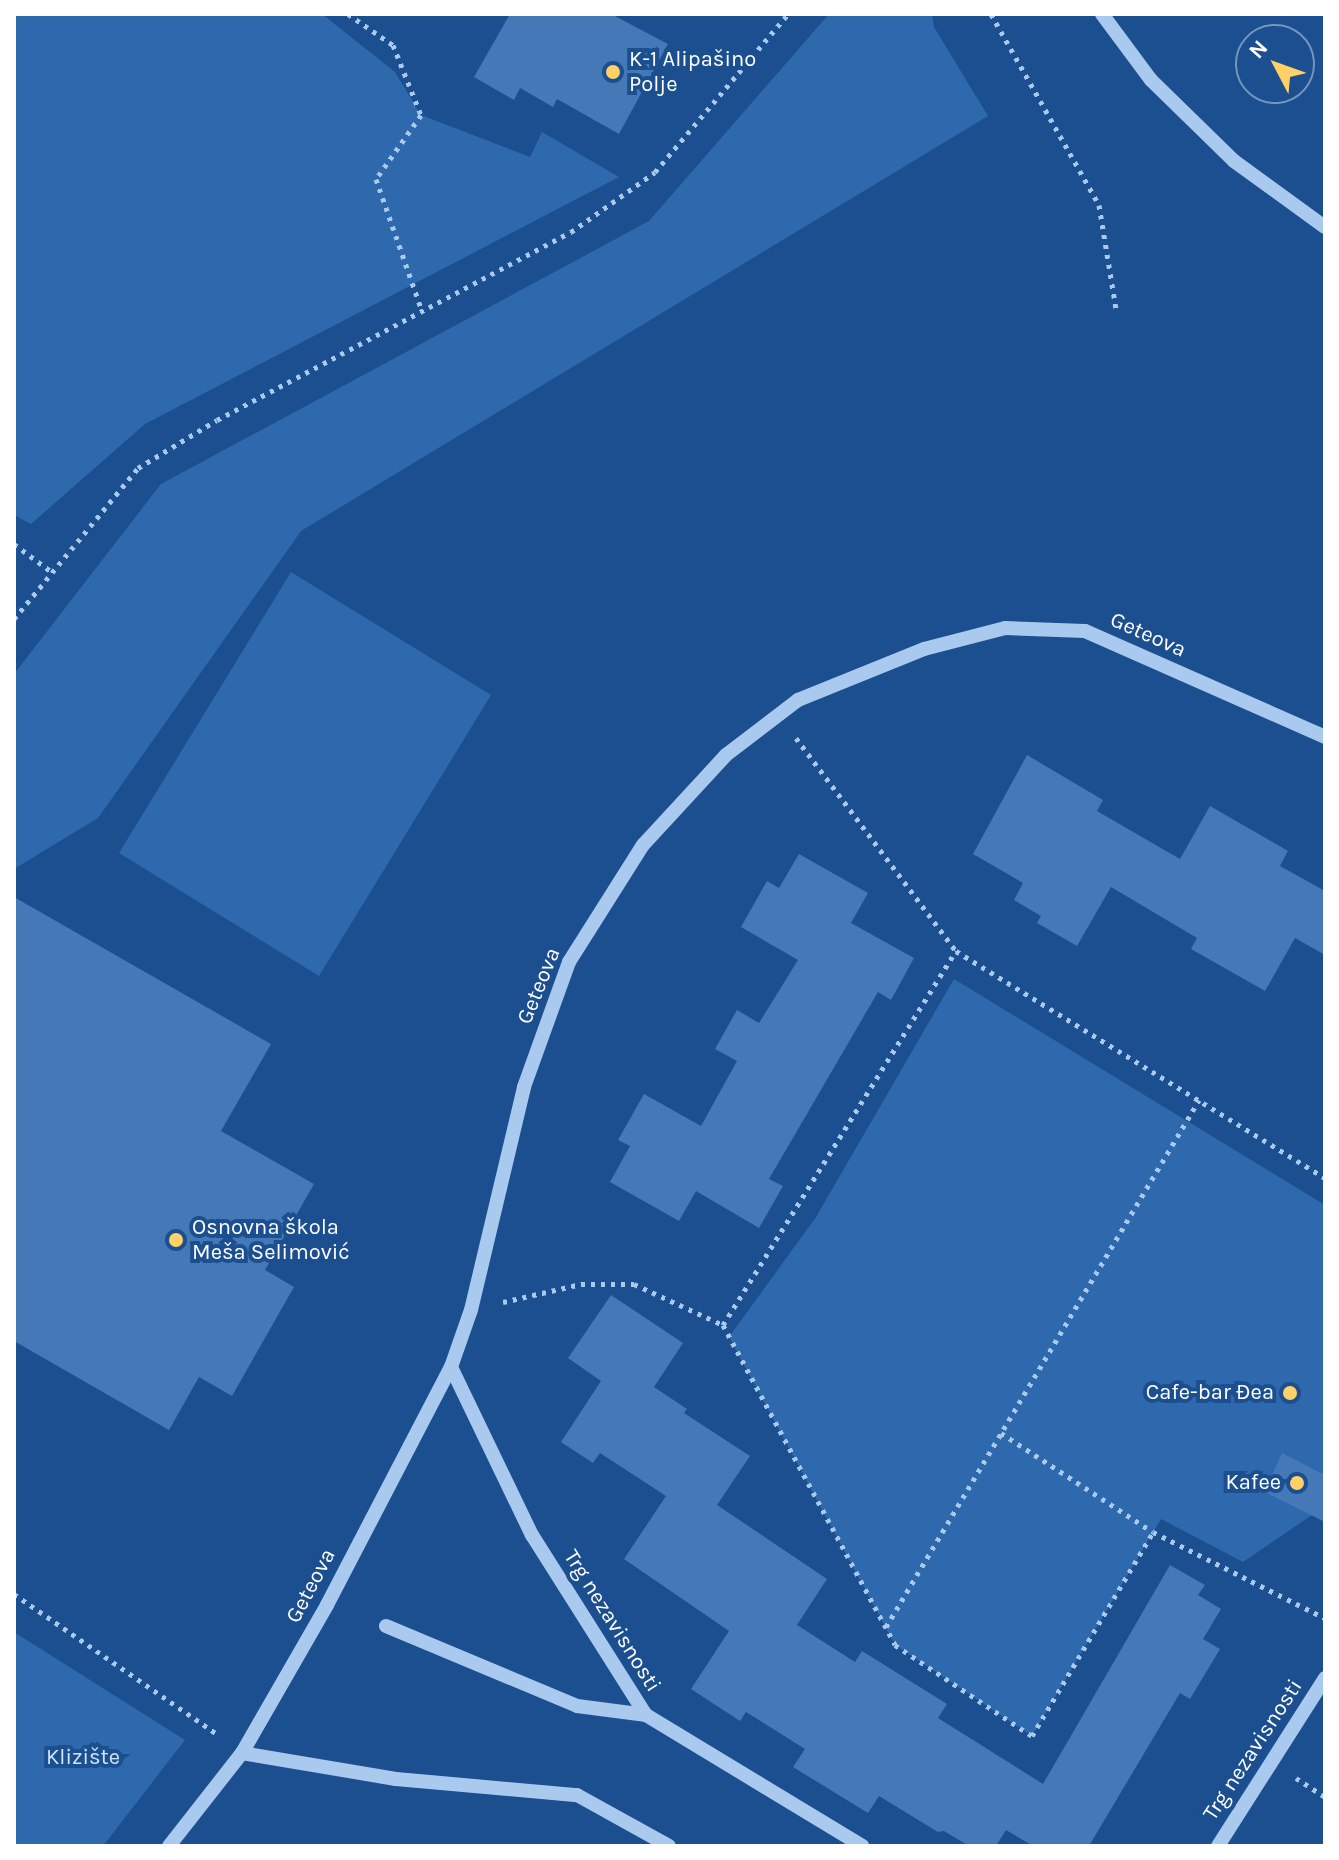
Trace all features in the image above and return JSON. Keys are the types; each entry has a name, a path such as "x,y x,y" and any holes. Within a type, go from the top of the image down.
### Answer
{"street":[{"path":"1102,14 1151,80 1234,161 1325,227"},
{"name":"Geteova","path":"169,1846 242,1753 327,1605 451,1367 471,1310 524,1087 569,962 643,845 726,755 798,700 924,649 1005,628 1085,631 1325,737"},
{"name":"Trg nezavisnosti","path":"451,1367 532,1535 646,1715 862,1846"},
{"path":"386,1626 577,1706 646,1715"},
{"name":"Trg nezavisnosti","path":"1218,1846 1325,1678"},
{"path":"242,1753 396,1779 577,1795 669,1846"}],"path":[{"path":"348,14 393,45 421,115 376,179 422,311"},
{"path":"14,619 138,468 217,420 571,232 655,172 788,14"},
{"path":"991,14 1099,205 1116,309"},
{"path":"14,544 52,572"},
{"path":"793,734 956,951 1325,1178"},
{"path":"723,1325 956,951"},
{"path":"885,1628 1199,1100"},
{"path":"471,1310 581,1284 634,1284 723,1325 895,1645 1032,1736 1153,1532"},
{"path":"1001,1433 1153,1532 1325,1618"},
{"path":"14,1594 242,1753"}],"green space":[{"path":"14,14 322,14 395,72 421,115 530,157 542,132 619,177 145,424 31,524 14,515"},
{"path":"829,14 932,14 934,27 988,116 301,531 98,818 14,869 14,674 161,484 649,221"},
{"path":"291,572 491,695 319,976 119,853"},
{"path":"954,979 1325,1205 1325,1475 1282,1454 1264,1492 1312,1515 1243,1562 1161,1519 1032,1736 895,1645 729,1337 816,1217"},
{"name":"Klizište","path":"14,1632 185,1740 103,1846 14,1846"}],"building":[{"path":"510,14 611,14 668,44 619,134 557,99 553,107 520,88 514,100 474,77"},
{"path":"1027,755 1103,800 1097,811 1180,859 1210,806 1288,851 1280,866 1325,891 1325,955 1295,938 1265,991 1191,949 1197,938 1111,887 1077,946 1037,923 1041,916 1014,900 1023,883 973,854"},
{"path":"799,854 868,893 851,923 914,958 891,1000 878,992 769,1179 783,1186 759,1228 696,1191 679,1221 610,1182 630,1146 618,1140 644,1094 701,1126 737,1061 715,1049 737,1010 759,1023 798,960 741,927 767,881 779,888"},
{"name":"Osnovna škola Meša Selimović","path":"14,897 271,1044 221,1131 314,1184 265,1270 294,1287 232,1396 199,1377 169,1430 14,1341"},
{"path":"611,1295 683,1343 654,1387 687,1409 684,1413 750,1456 717,1505 827,1579 797,1625 855,1662 862,1651 947,1704 938,1718 1043,1784 1170,1565 1205,1585 1198,1595 1221,1609 1203,1639 1220,1649 1190,1699 1180,1693 1089,1846 1033,1846 1006,1830 996,1846 969,1846 944,1831 938,1832 879,1796 868,1813 793,1767 805,1749 746,1712 740,1721 691,1689 729,1631 624,1559 666,1496 600,1453 593,1463 561,1442 601,1381 568,1358"},
{"name":"Kafee","path":"1282,1453 1325,1475 1325,1522 1264,1492"}],"place":[{"name":"K-1 Alipašino Polje","path":"613,72"},
{"name":"Osnovna škola Meša Selimović","path":"176,1240"},
{"name":"Cafe-bar Đea","path":"1290,1393"},
{"name":"Kafee","path":"1297,1483"}]}
